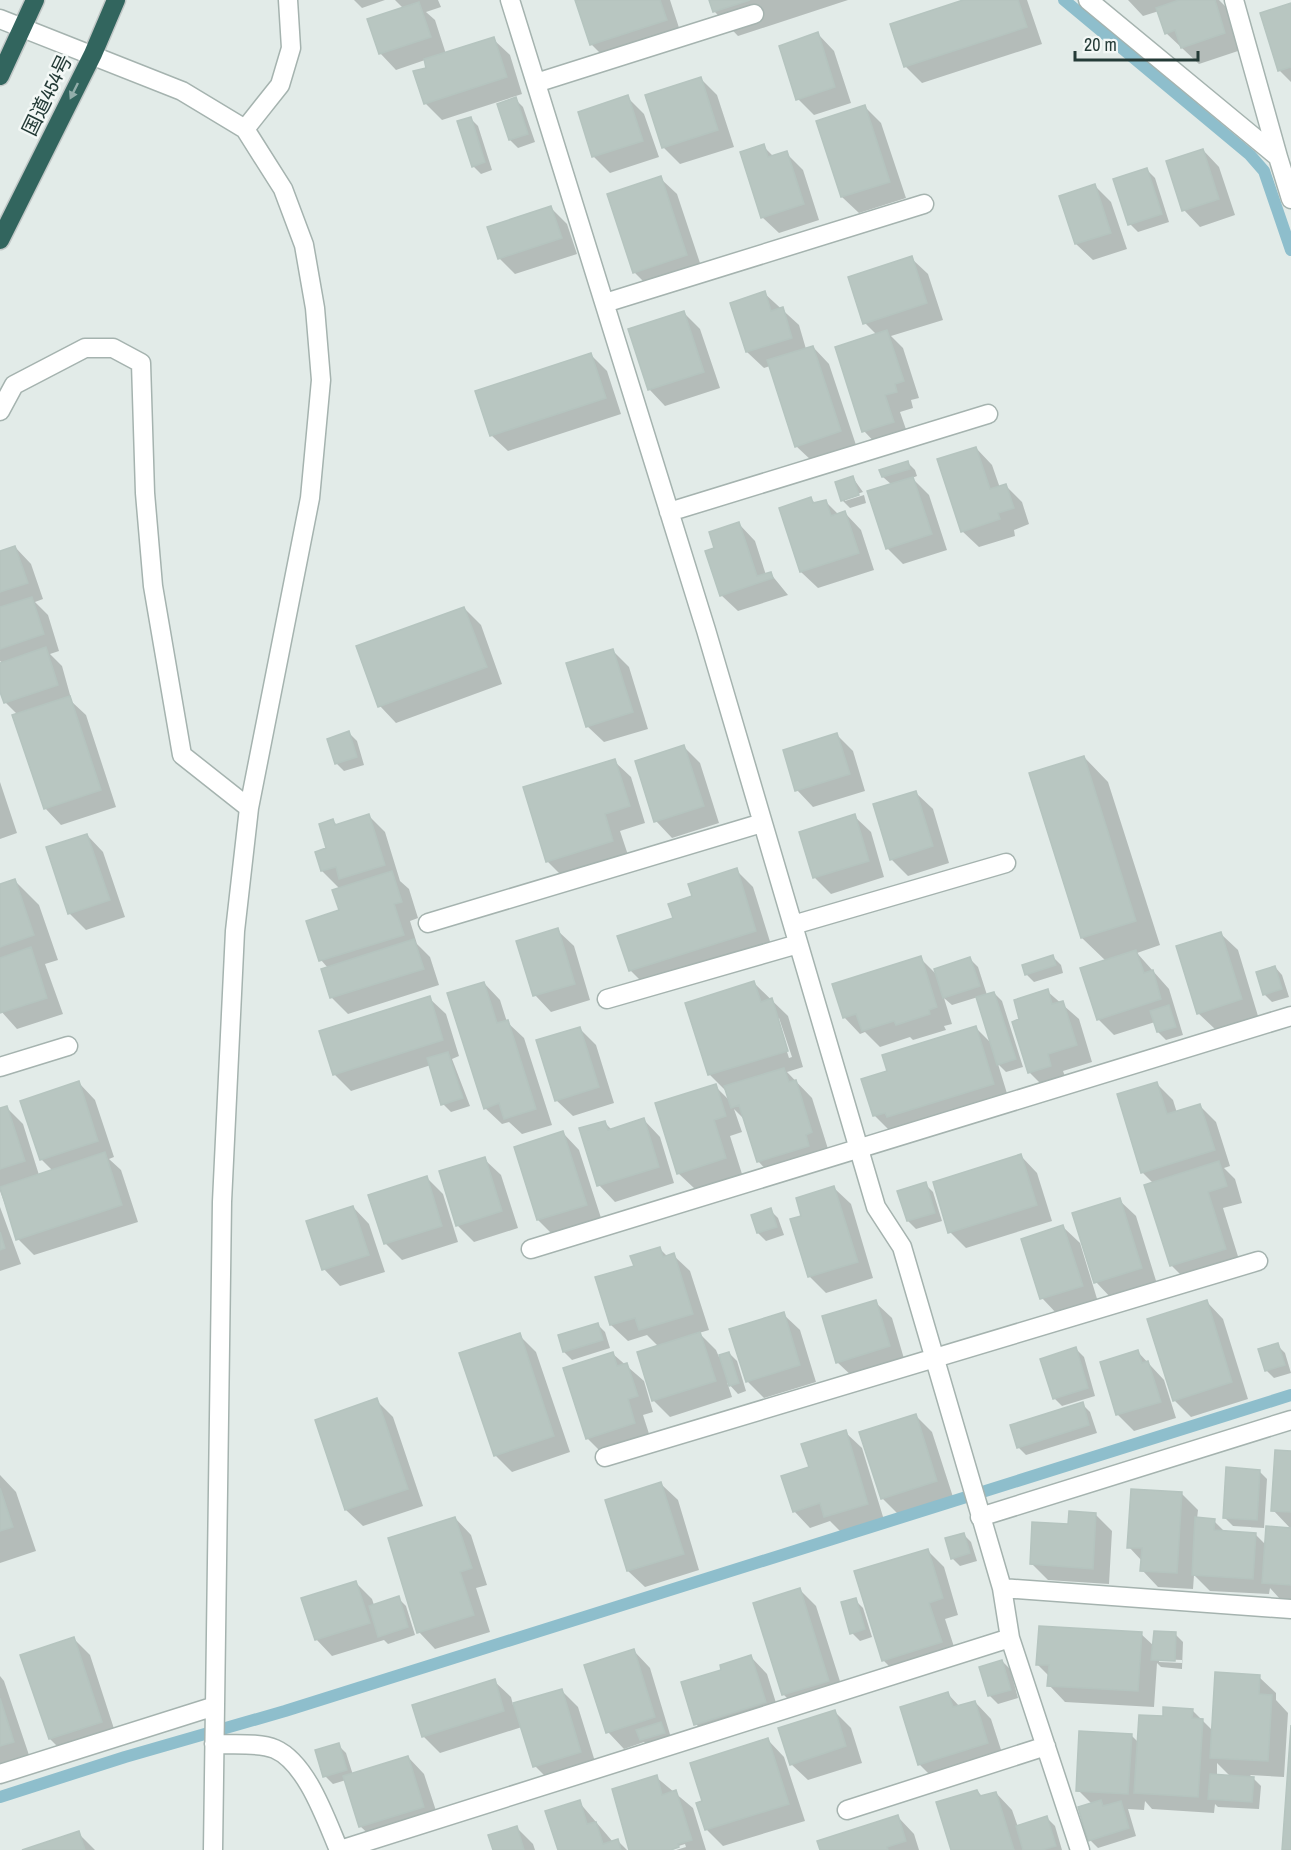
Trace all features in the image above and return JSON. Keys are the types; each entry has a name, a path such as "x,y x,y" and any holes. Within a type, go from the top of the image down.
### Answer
{"highway":[{"path":"0,76 35,0"},
{"name":"国道454号","path":"0,240 93,54 116,0"}],"street":[{"path":"245,129 280,85 291,48 288,0"},
{"path":"510,0 669,512 876,1206 902,1247 1002,1588 1010,1638 1080,1850"},
{"path":"1088,0 1278,157"},
{"path":"1234,0 1291,199"},
{"path":"536,83 754,15"},
{"path":"0,19 93,54 182,92 245,129 283,189 304,244 315,308 321,380 310,498 249,808 235,931 222,1202 213,1850"},
{"path":"605,303 924,204"},
{"path":"0,411 14,385 85,348 113,348 141,363 145,493 153,586 182,755 249,808"},
{"path":"669,512 988,414"},
{"path":"428,923 762,823"},
{"path":"793,925 1006,863"},
{"path":"607,999 798,944"},
{"path":"531,1249 1291,1016"},
{"path":"0,1067 68,1046"},
{"path":"605,1457 1258,1261"},
{"path":"976,1503 1291,1420"},
{"path":"1002,1588 1291,1609"},
{"path":"214,1744 272,1748 292,1760 315,1796 340,1850 1010,1638"},
{"path":"0,1774 215,1706"},
{"path":"847,1810 1046,1746"}],"building":[{"path":"575,0 660,0 667,20 590,45"},
{"path":"709,0 750,0 713,12"},
{"path":"963,0 1018,0 1027,27 904,67 890,24"},
{"path":"1179,0 1215,0 1225,33 1181,48 1175,30 1165,34 1156,8"},
{"path":"419,2 431,37 379,54 367,19"},
{"path":"1291,3 1291,67 1278,71 1260,13"},
{"path":"818,32 835,87 796,100 779,46"},
{"path":"494,37 507,77 424,104 413,71 426,68 424,59"},
{"path":"701,77 718,130 662,148 645,95"},
{"path":"628,95 643,141 592,157 578,112"},
{"path":"516,97 528,134 509,140 497,104"},
{"path":"865,105 890,182 841,197 816,121"},
{"path":"471,117 485,162 472,167 457,121"},
{"path":"764,144 768,157 787,151 804,204 761,218 740,152"},
{"path":"1203,149 1219,199 1182,211 1166,161"},
{"path":"1147,168 1162,214 1128,225 1113,179"},
{"path":"661,176 687,255 633,273 607,194"},
{"path":"1095,184 1111,233 1075,244 1059,196"},
{"path":"551,206 562,238 498,259 487,227"},
{"path":"912,256 927,303 863,324 848,277"},
{"path":"765,291 771,311 783,307 792,338 746,352 730,303"},
{"path":"684,311 704,372 648,390 628,329"},
{"path":"887,330 904,381 895,384 897,392 885,395 894,422 862,432 835,347"},
{"path":"813,346 841,431 795,447 767,360"},
{"path":"591,353 606,398 490,436 475,391"},
{"path":"976,447 990,489 1006,484 1014,508 998,513 1000,519 961,532 937,459"},
{"path":"908,461 910,469 882,477 879,470"},
{"path":"853,476 859,495 841,501 835,482"},
{"path":"913,477 932,534 886,549 867,491"},
{"path":"811,497 813,503 826,500 831,516 845,511 859,553 800,572 779,508"},
{"path":"739,522 757,576 771,572 773,578 720,596 705,551 714,548 709,532"},
{"path":"15,546 28,583 0,592 0,551"},
{"path":"32,597 44,634 0,649 0,607"},
{"path":"464,607 487,667 378,707 356,646"},
{"path":"46,647 58,685 4,703 0,692 0,663"},
{"path":"613,649 633,712 586,727 566,663"},
{"path":"70,696 101,790 44,809 12,715"},
{"path":"349,731 357,757 335,764 327,739"},
{"path":"837,733 850,774 795,791 783,750"},
{"path":"684,745 704,806 654,822 635,761"},
{"path":"1084,756 1136,921 1081,938 1029,773"},
{"path":"615,759 630,806 605,814 613,841 546,862 523,787"},
{"path":"916,791 933,846 890,860 873,804"},
{"path":"369,814 385,865 339,879 336,867 321,871 315,852 326,848 319,824 333,819 335,825"},
{"path":"855,814 869,861 813,878 799,832"},
{"path":"87,834 110,900 68,914 46,847"},
{"path":"737,868 756,931 629,971 617,936 673,918 668,904 692,896 688,884"},
{"path":"392,871 402,902 394,904 404,935 319,961 306,921 339,910 332,890"},
{"path":"15,879 34,935 0,947 0,884"},
{"path":"558,928 575,984 533,996 516,941"},
{"path":"1221,932 1242,999 1197,1014 1176,946"},
{"path":"414,939 424,969 330,998 321,969"},
{"path":"31,947 47,998 0,1013 0,958"},
{"path":"1136,950 1144,973 1153,970 1161,999 1097,1020 1080,968"},
{"path":"1053,955 1056,965 1025,975 1022,965"},
{"path":"921,956 937,1007 929,1010 930,1014 896,1025 894,1021 862,1031 856,1014 843,1018 832,984"},
{"path":"970,957 980,986 943,998 934,969"},
{"path":"1275,966 1282,989 1263,995 1256,972"},
{"path":"754,981 761,1002 772,998 788,1051 708,1075 685,1003"},
{"path":"484,982 497,1023 508,1020 536,1109 504,1119 499,1103 484,1109 447,993"},
{"path":"1048,989 1052,1004 1063,1001 1077,1045 1048,1054 1051,1066 1028,1073 1012,1022 1019,1019 1014,1000"},
{"path":"994,992 1016,1059 997,1065 976,997"},
{"path":"430,996 443,1040 333,1075 319,1031"},
{"path":"1169,1005 1176,1027 1157,1032 1150,1011"},
{"path":"976,1026 994,1084 887,1117 885,1113 873,1116 861,1079 887,1071 882,1055"},
{"path":"580,1027 599,1087 555,1101 536,1040"},
{"path":"448,1052 463,1098 441,1105 427,1058"},
{"path":"784,1068 789,1082 796,1080 812,1132 806,1135 809,1146 757,1162 739,1105 731,1108 724,1086"},
{"path":"79,1081 98,1141 40,1160 20,1101"},
{"path":"1157,1082 1167,1114 1200,1104 1215,1150 1141,1173 1117,1094"},
{"path":"716,1084 726,1116 714,1120 726,1158 677,1174 655,1103"},
{"path":"7,1106 25,1161 0,1169 0,1108"},
{"path":"644,1118 659,1167 597,1186 579,1128 605,1121 608,1130"},
{"path":"563,1131 587,1205 537,1220 514,1147"},
{"path":"105,1152 122,1205 16,1240 0,1187"},
{"path":"1021,1154 1037,1205 948,1233 933,1182"},
{"path":"485,1157 502,1211 456,1226 439,1171"},
{"path":"1219,1161 1227,1186 1208,1192 1226,1249 1170,1266 1144,1185"},
{"path":"427,1176 442,1226 384,1244 368,1195"},
{"path":"926,1182 935,1213 907,1221 897,1191"},
{"path":"834,1186 858,1262 808,1277 790,1219 801,1216 796,1198"},
{"path":"1120,1198 1142,1268 1094,1283 1072,1213"},
{"path":"353,1206 369,1255 322,1270 306,1221"},
{"path":"771,1208 777,1227 757,1233 751,1215"},
{"path":"1063,1225 1083,1286 1040,1299 1021,1239"},
{"path":"0,1232 5,1248 0,1250"},
{"path":"660,1247 663,1257 674,1253 693,1314 639,1330 635,1318 610,1325 595,1277 634,1266 630,1256"},
{"path":"876,1300 890,1346 836,1363 822,1316"},
{"path":"1207,1300 1232,1382 1173,1401 1147,1319"},
{"path":"784,1312 800,1365 746,1382 729,1329"},
{"path":"598,1323 603,1340 563,1352 558,1335"},
{"path":"700,1332 716,1381 652,1401 637,1352"},
{"path":"520,1333 554,1436 494,1456 459,1353"},
{"path":"1278,1343 1285,1365 1265,1371 1258,1349"},
{"path":"1076,1347 1088,1388 1053,1399 1040,1359"},
{"path":"1138,1350 1142,1363 1148,1361 1161,1402 1116,1415 1100,1362"},
{"path":"613,1352 617,1366 627,1363 638,1396 628,1399 635,1423 586,1439 563,1368"},
{"path":"729,1352 739,1383 729,1386 719,1355"},
{"path":"377,1398 408,1489 345,1510 315,1420"},
{"path":"1083,1402 1089,1425 1017,1448 1010,1425"},
{"path":"916,1414 937,1481 881,1499 859,1432"},
{"path":"846,1430 868,1504 824,1517 820,1503 793,1512 781,1476 809,1467 801,1444"},
{"path":"1275,1450 1291,1451 1291,1512 1271,1511"},
{"path":"1226,1467 1260,1470 1257,1520 1223,1518"},
{"path":"661,1482 684,1554 627,1571 605,1500"},
{"path":"0,1488 13,1527 0,1531"},
{"path":"1131,1489 1182,1492 1177,1573 1140,1571 1142,1548 1127,1548"},
{"path":"1069,1511 1096,1513 1093,1569 1030,1564 1032,1522 1068,1524"},
{"path":"455,1517 472,1568 460,1572 474,1615 417,1633 388,1538"},
{"path":"1195,1517 1215,1519 1214,1530 1256,1533 1253,1579 1192,1575"},
{"path":"1266,1526 1291,1528 1291,1585 1262,1583"},
{"path":"964,1533 970,1553 951,1559 945,1538"},
{"path":"928,1549 943,1598 929,1603 942,1642 882,1661 854,1571"},
{"path":"356,1581 370,1623 315,1640 301,1598"},
{"path":"800,1588 829,1681 782,1695 753,1603"},
{"path":"399,1596 408,1627 378,1637 369,1606"},
{"path":"856,1598 865,1629 850,1634 841,1602"},
{"path":"1039,1626 1142,1632 1138,1691 1047,1686 1049,1665 1036,1665"},
{"path":"1154,1631 1176,1632 1175,1661 1151,1660"},
{"path":"74,1637 102,1722 49,1739 20,1655"},
{"path":"634,1649 655,1717 606,1733 584,1665"},
{"path":"751,1655 766,1702 694,1725 681,1682 721,1670 720,1665"},
{"path":"1002,1660 1011,1690 988,1696 979,1667"},
{"path":"1215,1672 1260,1675 1259,1694 1272,1695 1268,1761 1210,1758"},
{"path":"495,1679 504,1711 422,1737 412,1705"},
{"path":"562,1689 581,1752 533,1767 513,1703"},
{"path":"948,1692 953,1707 975,1701 988,1743 918,1765 900,1707"},
{"path":"0,1698 14,1742 0,1746"},
{"path":"1163,1707 1193,1709 1192,1718 1203,1719 1198,1797 1134,1793 1139,1715 1163,1716"},
{"path":"835,1710 846,1746 790,1765 778,1728"},
{"path":"661,1722 665,1733 640,1740 636,1730"},
{"path":"1291,1725 1291,1850 1282,1850"},
{"path":"1079,1731 1132,1734 1128,1794 1076,1791"},
{"path":"768,1738 789,1804 705,1830 696,1803 702,1801 690,1763"},
{"path":"339,1743 347,1770 323,1777 315,1750"},
{"path":"408,1756 424,1807 359,1827 343,1776"},
{"path":"1210,1774 1254,1777 1252,1802 1208,1799"},
{"path":"657,1775 662,1795 676,1790 692,1840 678,1844 679,1847 671,1850 629,1850 612,1789"},
{"path":"977,1790 980,1796 996,1792 1014,1850 951,1850 936,1802"},
{"path":"580,1800 587,1824 596,1822 603,1844 618,1839 621,1850 558,1850 545,1811"},
{"path":"1101,1800 1103,1806 1121,1801 1129,1828 1088,1841 1078,1807"},
{"path":"898,1815 906,1841 887,1847 888,1850 820,1850 817,1841"},
{"path":"1047,1816 1056,1846 1042,1850 1023,1850 1016,1826"},
{"path":"517,1826 524,1850 493,1850 488,1835"},
{"path":"79,1831 85,1850 22,1850"}],"waterway":[{"path":"1064,0 1250,155 1264,171 1291,250"},
{"path":"0,1797 125,1757 285,1711 1291,1395"}]}
